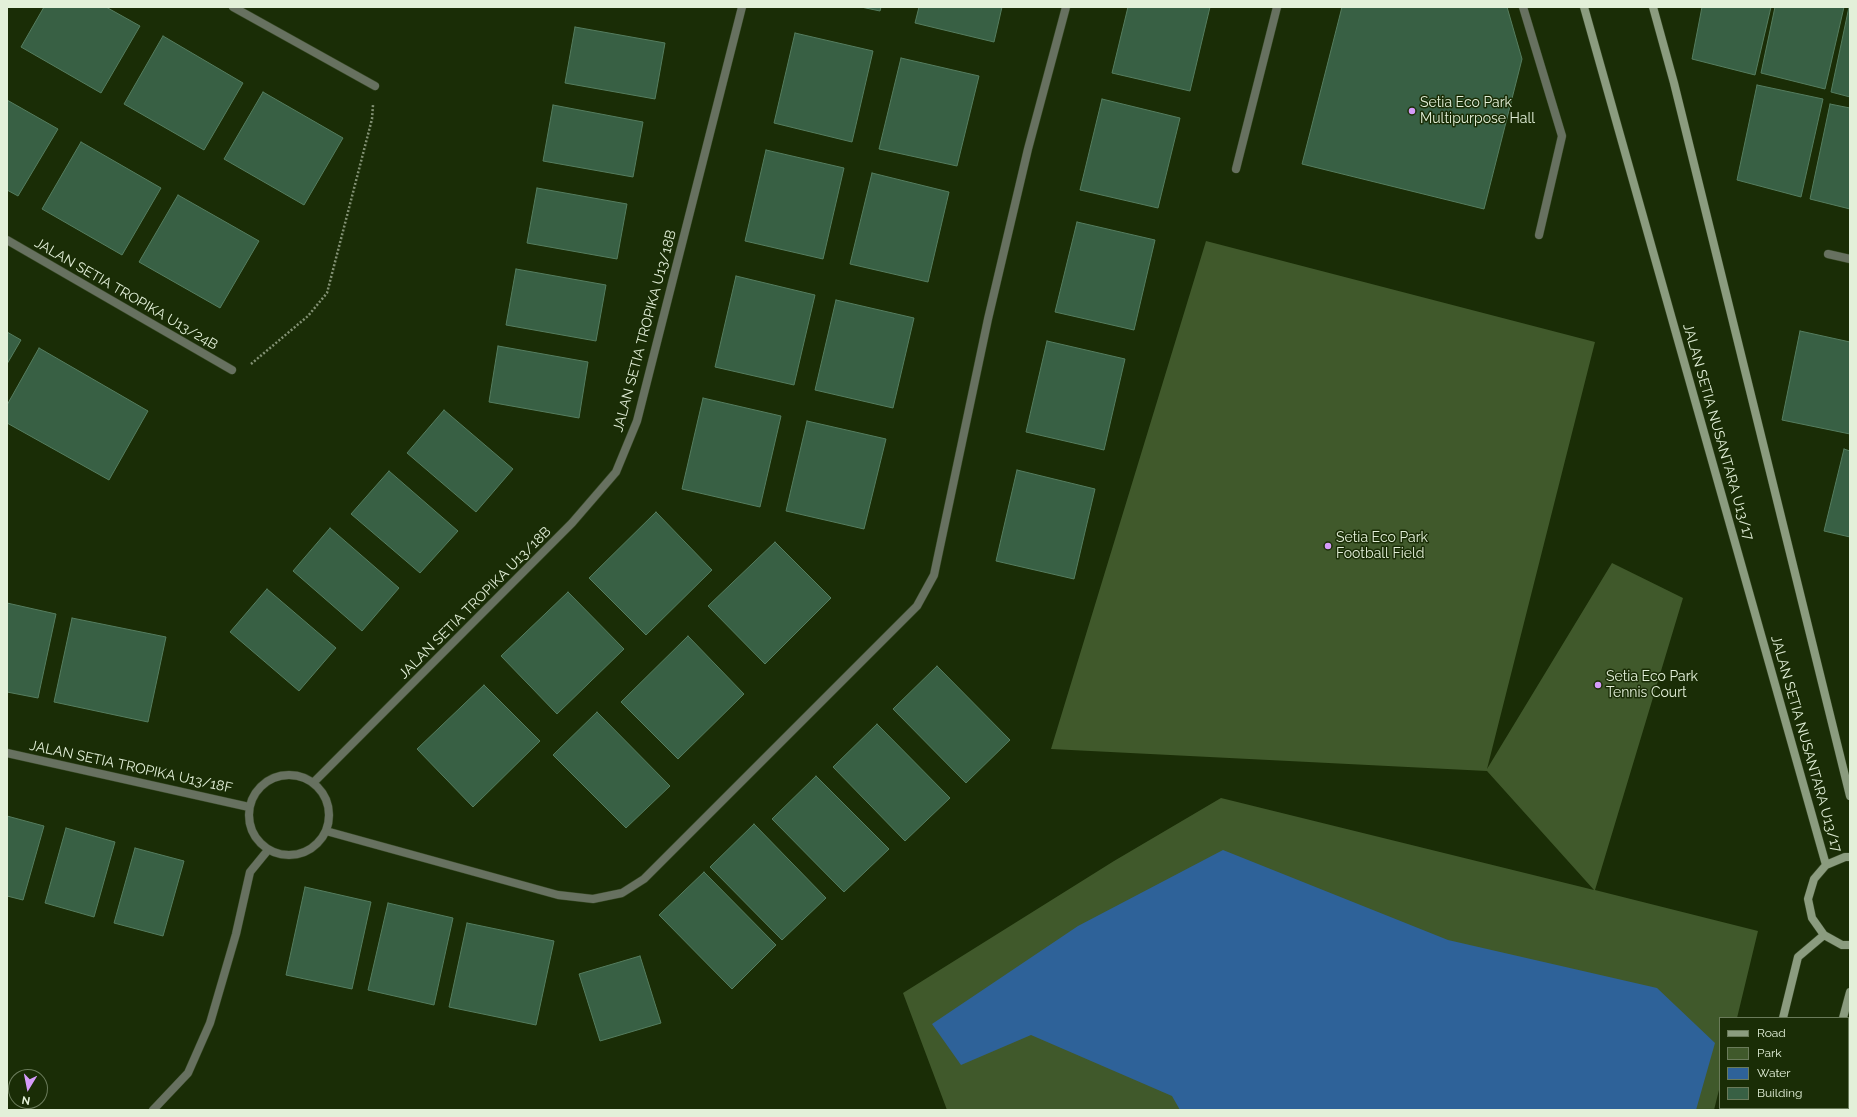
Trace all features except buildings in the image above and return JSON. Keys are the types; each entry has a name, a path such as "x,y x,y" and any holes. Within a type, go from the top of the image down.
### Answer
{"main road":[{"name":"JALAN SETIA NUSANTARA U13/17","path":"1584,7 1826,865"},
{"name":"JALAN SETIA NUSANTARA U13/17","path":"1653,7 1674,83 1850,796"},
{"path":"1850,857 1845,857 1826,865 1814,879 1808,899 1812,918 1824,935 1842,945 1850,945"},
{"path":"1783,1017 1798,957 1824,935"},
{"path":"1843,1017 1850,992"}],"street":[{"path":"233,7 375,86"},
{"name":"JALAN SETIA TROPIKA U13/18B","path":"312,784 572,523 616,472 637,421 742,7"},
{"path":"326,831 558,895 593,899 622,893 644,879 917,606 934,575 987,327 1026,157 1066,7"},
{"path":"1236,168 1277,7"},
{"path":"1523,7 1562,136 1539,235"},
{"name":"JALAN SETIA TROPIKA U13/24B","path":"7,240 232,370"},
{"path":"1828,254 1850,259"},
{"name":"JALAN SETIA TROPIKA U13/18F","path":"7,753 250,807"},
{"path":"288,776 301,777 322,793 327,805 328,818 326,831 318,843 307,851 294,855 280,854 268,850 258,841 252,831 249,819 250,807 254,795 263,784 274,778 288,776"},
{"path":"153,1110 188,1073 207,1030 236,934 250,872 268,850"}],"path":[{"path":"232,370 244,369 308,316 327,293 372,119 375,86"}],"green space":[{"path":"1206,241 1595,342 1487,769 1612,563 1683,598 1595,890 1758,931 1737,1017 1719,1017 1719,1090 1714,1110 947,1110 903,993 1114,861 1221,798 1594,890 1487,771 1051,749"}],"water":[{"path":"1223,850 1448,940 1657,988 1715,1043 1696,1110 1180,1110 1172,1096 1031,1035 961,1065 932,1024 1078,926"}],"place":[{"name":"Setia Eco Park Multipurpose Hall","path":"1412,111"},
{"name":"Setia Eco Park Football Field","path":"1328,546"},
{"name":"Setia Eco Park Tennis Court","path":"1598,685"}]}
